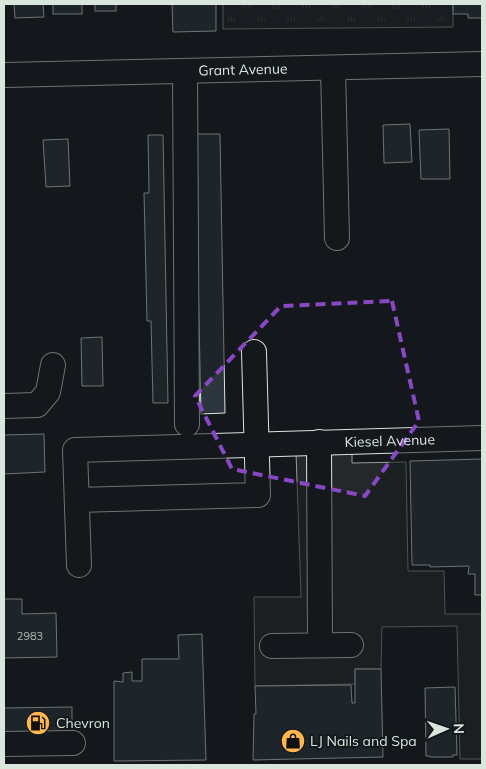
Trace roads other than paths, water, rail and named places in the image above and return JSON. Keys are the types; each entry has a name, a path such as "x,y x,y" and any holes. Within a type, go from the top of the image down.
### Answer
{"street":[{"name":"Grant Avenue","path":"4,75 482,64"},
{"path":"333,68 337,238"},
{"path":"185,71 187,424"},
{"path":"79,565 77,500 258,495 254,352"},
{"path":"4,406 37,405 48,392 53,365"},
{"name":"Kiesel Avenue","path":"77,500 75,450 482,438"},
{"path":"308,442 320,644"},
{"path":"272,646 351,645"},
{"path":"4,744 73,743"}],"place":[{"name":"Chevron","path":"38,723"},
{"name":"LJ Nails and Spa","path":"293,741"}]}
